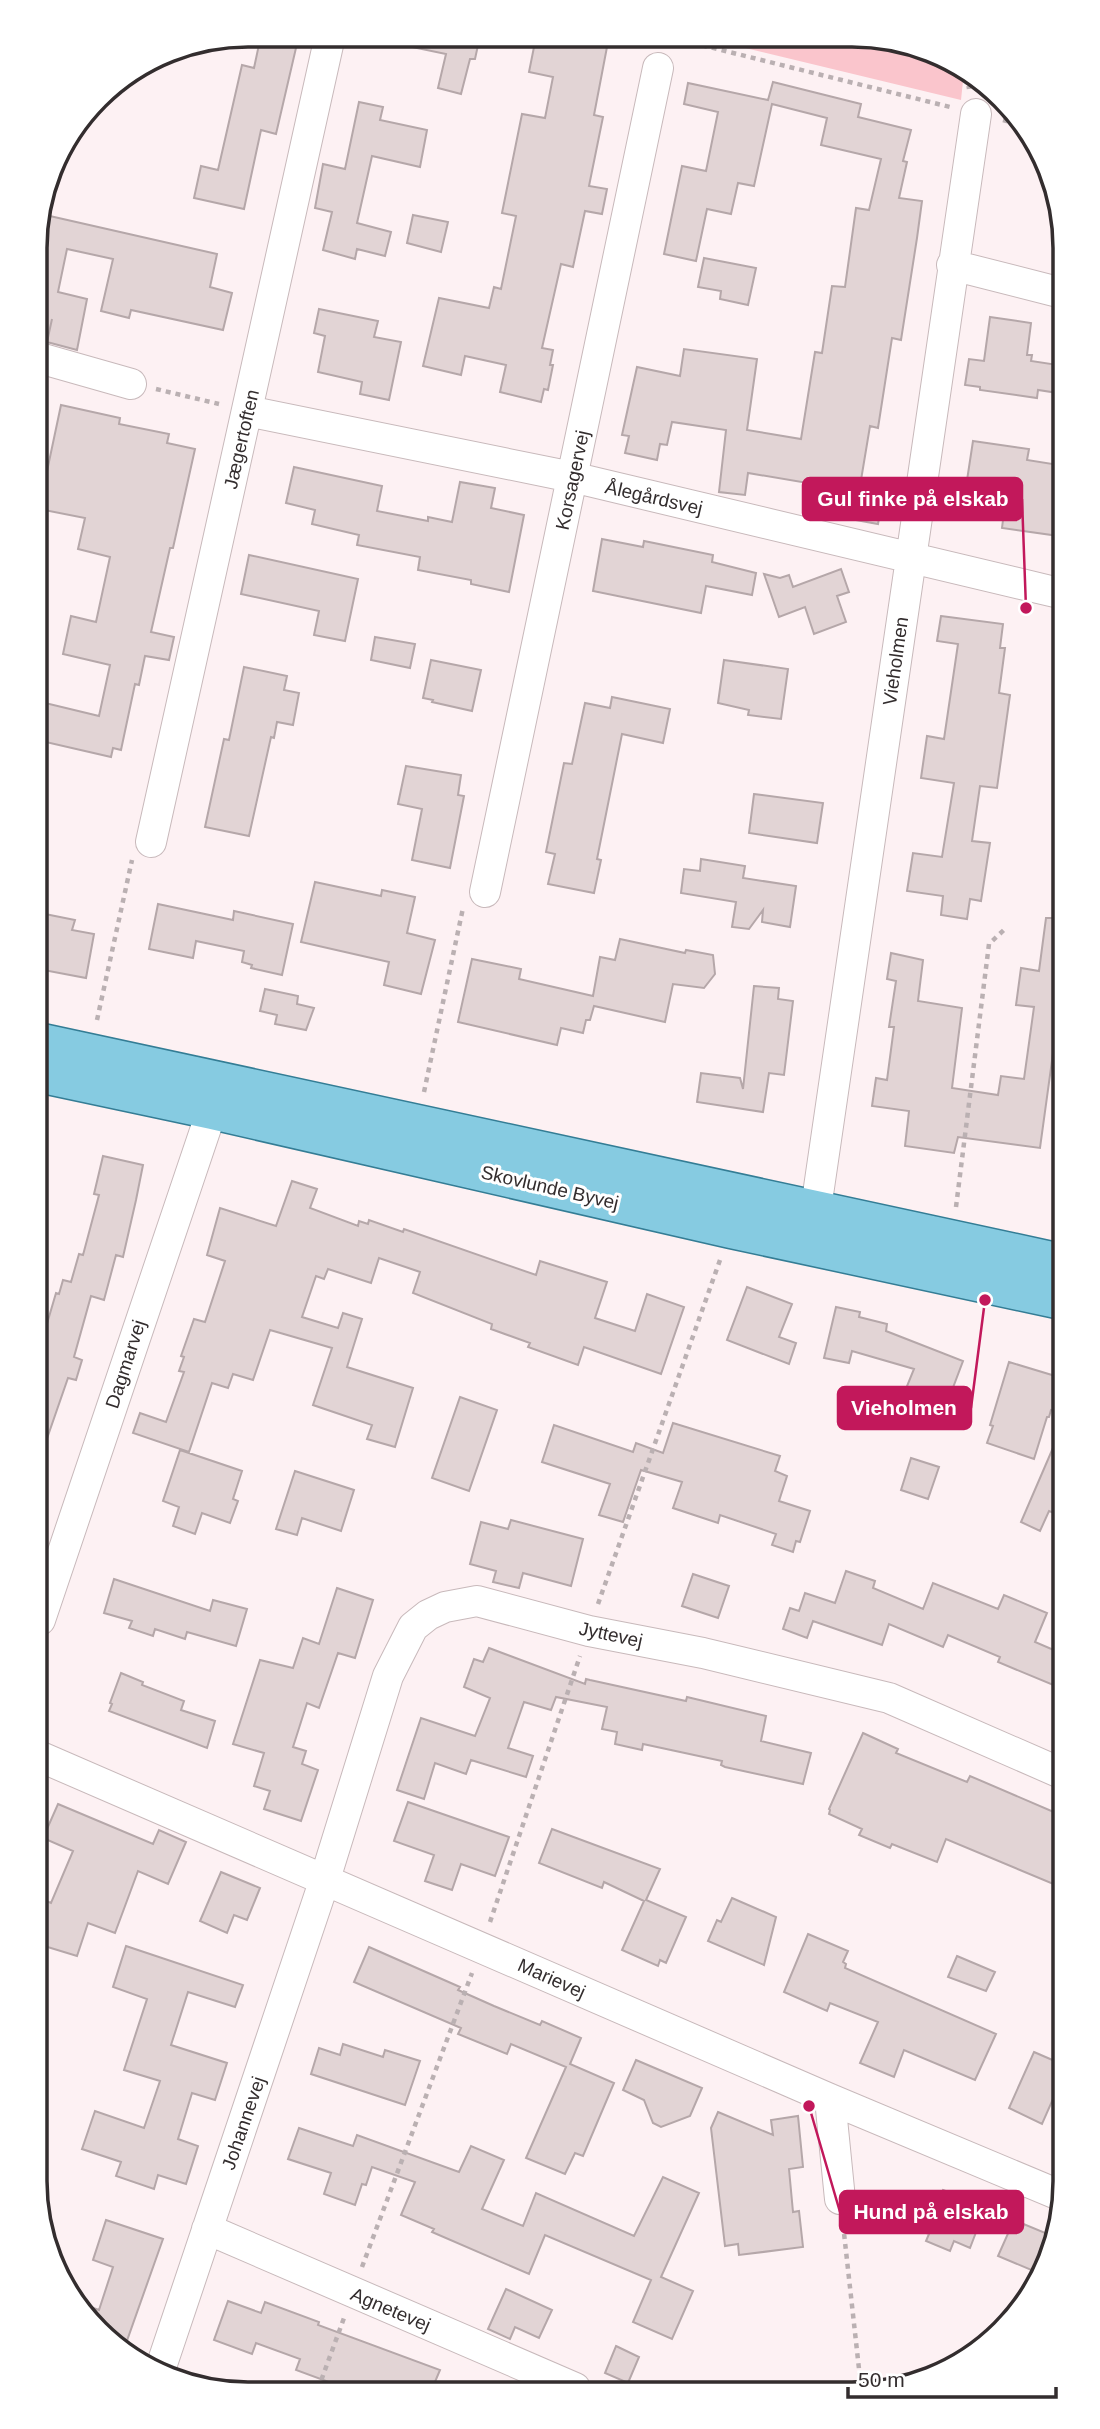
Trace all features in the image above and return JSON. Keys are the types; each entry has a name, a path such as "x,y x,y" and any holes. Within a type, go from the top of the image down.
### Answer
{"main road":[{"name":"Skovlunde Byvej","path":"48,1044 1052,1261"},
{"name":"Skovlunde Byvej","path":"48,1075 731,1229 1052,1298"}],"street":[{"name":"Jægertoften","path":"151,842 328,47"},
{"name":"Korsagervej","path":"485,892 658,68"},
{"name":"Vieholmen","path":"816,1209 976,114"},
{"path":"952,265 1053,291"},
{"path":"48,360 131,384"},
{"name":"Ålegårdsvej","path":"247,411 572,477 1053,592"},
{"name":"Dagmarvej","path":"47,1598 212,1110"},
{"name":"Jyttevej","path":"325,1879 388,1676 413,1627 428,1615 445,1607 477,1601 589,1631 703,1653 890,1698 1052,1769"},
{"name":"Marievej","path":"47,1760 830,2099 1052,2192"},
{"name":"Johannevej","path":"163,2362 325,1879"},
{"path":"830,2099 841,2199"},
{"name":"Agnetevej","path":"207,2229 561,2382"}],"path":[{"path":"709,47 976,114"},
{"path":"131,384 247,411"},
{"path":"97,1020 135,844 151,842"},
{"path":"424,1092 466,893 485,892"},
{"path":"953,1240 989,944 1007,927"},
{"path":"320,2382 482,1947 589,1631 731,1229"},
{"path":"841,2199 860,2381"}],"shaded area":[{"path":"741,47 852,47 891,51 941,68 963,81 961,100"}],"building":[{"path":"258,47 296,47 276,134 261,130 244,209 194,198 201,166 218,170 242,65 254,68"},
{"path":"412,47 478,47 475,59 470,59 461,94 438,88 446,54"},
{"path":"534,47 607,47 594,115 603,117 589,186 607,189 602,214 585,211 573,267 561,264 542,348 553,350 550,365 553,365 548,390 544,389 541,402 500,392 506,365 465,356 461,375 423,366 439,298 489,308 494,287 501,289 516,216 502,213 522,114 545,118 553,77 529,72"},
{"path":"773,82 861,104 858,117 911,130 903,161 907,162 899,198 922,201 917,238 901,340 892,338 878,428 870,426 860,486 884,490 878,524 850,519 855,491 748,473 745,495 719,492 726,430 672,422 667,445 660,444 657,460 625,453 629,436 622,435 637,367 680,376 684,349 757,359 747,430 801,439 815,352 822,353 832,286 845,287 856,208 869,210 881,159 821,145 827,118 772,104 754,186 738,183 731,214 707,209 696,261 664,254 682,166 706,171 718,112 684,104 688,83 768,100"},
{"path":"359,102 383,107 380,120 427,130 420,167 372,156 357,223 391,232 385,256 357,249 355,259 323,250 332,212 315,208 323,164 345,169"},
{"path":"413,215 448,222 441,252 407,243"},
{"path":"50,216 217,254 210,287 232,293 223,330 131,310 129,318 101,311 113,259 67,249 58,292 87,299 77,350 48,342"},
{"path":"704,258 756,268 748,305 720,299 721,291 698,287"},
{"path":"319,309 378,321 374,337 401,342 389,400 360,394 362,382 318,372 325,336 314,333"},
{"path":"990,317 1031,323 1027,355 1032,355 1031,361 1053,364 1053,392 1038,390 1037,398 980,390 980,387 965,385 969,359 984,361"},
{"path":"61,405 120,418 119,424 169,434 167,443 195,449 151,632 174,637 169,660 145,656 139,685 135,684 121,750 113,748 111,757 48,742 48,704 99,716 110,665 63,654 71,616 96,622 110,557 78,549 85,518 48,511 48,467"},
{"path":"973,441 1029,449 1027,460 1053,464 1053,535 1002,528 1003,520 962,513"},
{"path":"294,467 382,486 377,511 428,521 428,517 452,522 460,482 495,488 491,508 524,515 509,592 471,584 471,580 418,570 420,557 357,545 359,535 312,524 315,510 286,503"},
{"path":"602,539 643,547 644,541 713,555 712,562 756,573 752,595 706,586 701,613 593,591"},
{"path":"249,555 358,579 345,641 314,635 319,611 241,594"},
{"path":"841,569 849,592 837,596 846,622 814,634 805,607 779,617 764,574 780,578 789,575 793,587"},
{"path":"941,616 1003,624 1000,648 1005,648 999,693 1010,695 997,788 980,786 972,841 990,843 981,901 970,899 967,919 941,915 943,896 907,891 913,853 942,857 954,783 921,778 927,736 944,739 958,644 937,641"},
{"path":"375,637 415,644 410,668 371,660"},
{"path":"431,660 481,670 472,711 423,698"},
{"path":"724,660 788,669 781,719 748,715 749,710 718,703"},
{"path":"244,667 287,676 284,690 299,693 293,725 277,722 274,738 271,737 249,836 205,827 224,739 229,740"},
{"path":"612,697 670,709 663,743 622,734 597,859 601,860 594,893 548,884 555,854 546,852 564,763 572,764 585,703 610,708"},
{"path":"406,766 461,775 458,795 464,796 450,868 412,860 422,809 398,804"},
{"path":"754,794 823,803 817,843 749,833"},
{"path":"701,859 745,866 743,878 796,886 790,927 762,922 763,910 749,929 732,927 736,902 681,893 684,869 700,871"},
{"path":"315,882 381,896 382,890 415,897 407,933 435,940 421,994 384,985 389,962 301,942"},
{"path":"158,904 233,920 234,911 293,924 282,975 251,968 252,965 242,962 244,951 196,941 193,958 149,949"},
{"path":"48,915 75,920 72,930 94,934 86,978 48,971"},
{"path":"1046,918 1053,918 1053,1056 1040,1148 958,1137 954,1153 905,1146 909,1111 872,1106 876,1078 887,1080 894,1027 889,1027 896,981 887,979 891,953 923,960 918,1001 962,1008 952,1088 998,1095 1001,1076 1024,1079 1034,1007 1016,1005 1021,968 1039,971"},
{"path":"620,939 685,953 686,950 713,955 715,974 704,988 673,984 665,1022 594,1006 590,1020 586,1020 583,1033 561,1028 557,1045 458,1022 472,959 521,969 519,979 593,996 600,957 615,960"},
{"path":"754,986 779,988 778,999 793,1001 784,1075 769,1073 763,1112 697,1102 701,1073 740,1078 743,1089"},
{"path":"265,989 298,996 297,1004 314,1008 306,1030 275,1024 277,1015 260,1011"},
{"path":"103,1156 143,1165 123,1257 116,1255 104,1300 91,1296 74,1357 82,1360 76,1380 68,1378 47,1437 47,1322 56,1293 59,1294 63,1280 71,1282 79,1254 83,1255 99,1195 94,1194"},
{"path":"292,1181 317,1189 310,1208 358,1226 359,1221 368,1224 369,1220 403,1232 404,1229 536,1275 540,1261 607,1282 595,1318 635,1331 647,1294 684,1307 661,1374 584,1347 578,1365 528,1347 530,1343 491,1329 492,1324 413,1293 420,1272 379,1258 371,1283 328,1269 324,1279 316,1276 302,1317 338,1328 343,1313 362,1319 347,1367 413,1388 395,1447 367,1439 372,1425 313,1405 332,1348 270,1330 253,1380 233,1374 228,1388 212,1383 189,1452 133,1433 140,1413 166,1422 184,1372 179,1371 184,1357 181,1356 194,1319 205,1322 225,1261 207,1255 220,1208 276,1226"},
{"path":"747,1287 792,1304 779,1337 796,1343 789,1364 727,1340"},
{"path":"836,1307 860,1312 859,1317 887,1324 886,1331 963,1361 940,1422 899,1406 914,1369 852,1351 849,1363 824,1358"},
{"path":"1009,1362 1052,1375 1052,1410 1047,1417 1034,1459 987,1443 993,1426 990,1425"},
{"path":"460,1397 497,1410 469,1491 432,1478"},
{"path":"673,1423 780,1456 775,1471 787,1476 779,1501 810,1511 800,1542 796,1541 793,1552 772,1545 776,1534 720,1515 718,1523 673,1508 682,1482 641,1470 623,1522 599,1515 610,1484 542,1462 554,1425 633,1452 636,1443 663,1453"},
{"path":"1052,1449 1052,1512 1049,1511 1040,1531 1021,1522"},
{"path":"180,1450 242,1471 233,1499 238,1501 230,1523 202,1513 195,1534 173,1526 179,1507 163,1501"},
{"path":"911,1458 939,1467 928,1499 901,1490"},
{"path":"295,1471 354,1490 341,1531 302,1518 297,1535 276,1529"},
{"path":"511,1520 583,1539 571,1586 523,1573 519,1588 493,1582 496,1571 470,1564 481,1522 508,1529"},
{"path":"846,1571 875,1581 873,1588 923,1609 933,1583 998,1609 1004,1595 1047,1613 1035,1642 1052,1649 1052,1685 998,1662 1000,1657 948,1635 943,1647 889,1624 882,1645 813,1621 807,1638 783,1629 790,1608 799,1611 805,1593 835,1603"},
{"path":"693,1574 729,1586 718,1618 682,1606"},
{"path":"114,1579 210,1611 213,1600 247,1609 236,1646 187,1632 185,1639 155,1629 153,1636 129,1628 132,1621 104,1613"},
{"path":"337,1588 373,1600 355,1658 338,1653 319,1708 307,1703 293,1747 306,1751 302,1764 318,1770 301,1821 264,1809 270,1791 254,1786 264,1753 233,1744 260,1660 293,1668 303,1638 319,1644"},
{"path":"489,1648 585,1684 586,1679 686,1701 687,1697 766,1716 761,1741 811,1753 803,1784 725,1767 721,1765 722,1761 643,1744 642,1750 615,1744 617,1732 602,1729 607,1707 556,1697 551,1710 524,1702 508,1748 533,1756 526,1777 471,1760 466,1774 435,1763 424,1799 397,1790 421,1718 475,1736 490,1698 464,1687 474,1659 483,1662"},
{"path":"121,1673 143,1682 142,1685 184,1701 181,1710 215,1721 207,1748 109,1711"},
{"path":"863,1733 898,1749 896,1753 967,1782 970,1776 1052,1811 1052,1883 946,1839 937,1862 892,1844 890,1848 859,1835 862,1829 829,1814"},
{"path":"408,1802 509,1837 495,1876 461,1864 452,1890 425,1881 434,1855 394,1841"},
{"path":"58,1804 153,1844 159,1830 186,1842 168,1884 138,1871 115,1933 88,1923 77,1956 47,1947 47,1901 51,1903 73,1851 47,1840 47,1829"},
{"path":"552,1829 660,1869 646,1900 686,1917 666,1963 660,1960 658,1966 622,1950 644,1901 604,1882 602,1888 539,1863"},
{"path":"221,1872 260,1888 247,1920 234,1915 227,1933 200,1921"},
{"path":"732,1898 776,1917 764,1965 708,1941 717,1920 721,1922"},
{"path":"808,1934 848,1951 843,1962 846,1964 845,1968 996,2034 975,2080 904,2050 894,2077 860,2063 878,2022 830,2003 827,2011 784,1992"},
{"path":"126,1946 243,1985 235,2007 188,1992 171,2045 227,2063 215,2100 192,2093 178,2139 198,2146 186,2184 158,2175 154,2189 116,2176 121,2162 82,2149 95,2111 144,2128 160,2081 124,2070 147,1999 113,1987"},
{"path":"369,1947 460,1987 458,1990 494,2006 540,2025 542,2021 581,2038 570,2064 614,2083 583,2156 575,2153 565,2174 526,2158 566,2067 511,2044 507,2054 458,2034 461,2028 354,1982"},
{"path":"957,1956 995,1972 986,1991 948,1977"},
{"path":"343,2044 383,2057 385,2050 420,2061 405,2105 311,2074 319,2048 340,2055"},
{"path":"1034,2052 1052,2060 1052,2101 1042,2124 1009,2108"},
{"path":"636,2060 702,2088 690,2116 661,2127 653,2123 644,2100 623,2090"},
{"path":"718,2112 773,2135 771,2120 798,2116 803,2167 789,2169 793,2212 799,2211 803,2247 739,2255 738,2244 725,2246 711,2128"},
{"path":"299,2128 353,2146 357,2135 459,2172 471,2146 504,2160 482,2209 523,2226 536,2193 634,2236 663,2177 699,2193 661,2277 693,2291 672,2339 633,2322 651,2280 545,2235 529,2274 432,2232 434,2229 401,2215 415,2182 372,2167 366,2185 362,2184 355,2205 324,2194 331,2173 288,2159"},
{"path":"943,2190 972,2201 964,2221 978,2227 970,2248 954,2241 950,2251 926,2241 929,2234 913,2228 928,2192 940,2196"},
{"path":"106,2220 163,2239 127,2341 93,2308 99,2310 113,2267 93,2260"},
{"path":"1014,2220 1046,2233 1032,2270 998,2256"},
{"path":"506,2289 552,2310 539,2338 515,2327 510,2339 488,2329"},
{"path":"228,2301 261,2313 265,2302 319,2322 318,2325 440,2370 435,2382 329,2382 296,2370 300,2359 256,2343 252,2354 214,2340"},
{"path":"616,2346 639,2357 628,2382 605,2373"}],"place":[{"name":"Gul finke på elskab","path":"1026,608"},
{"name":"Vieholmen","path":"985,1300"},
{"name":"Hund på elskab","path":"809,2106"}]}
